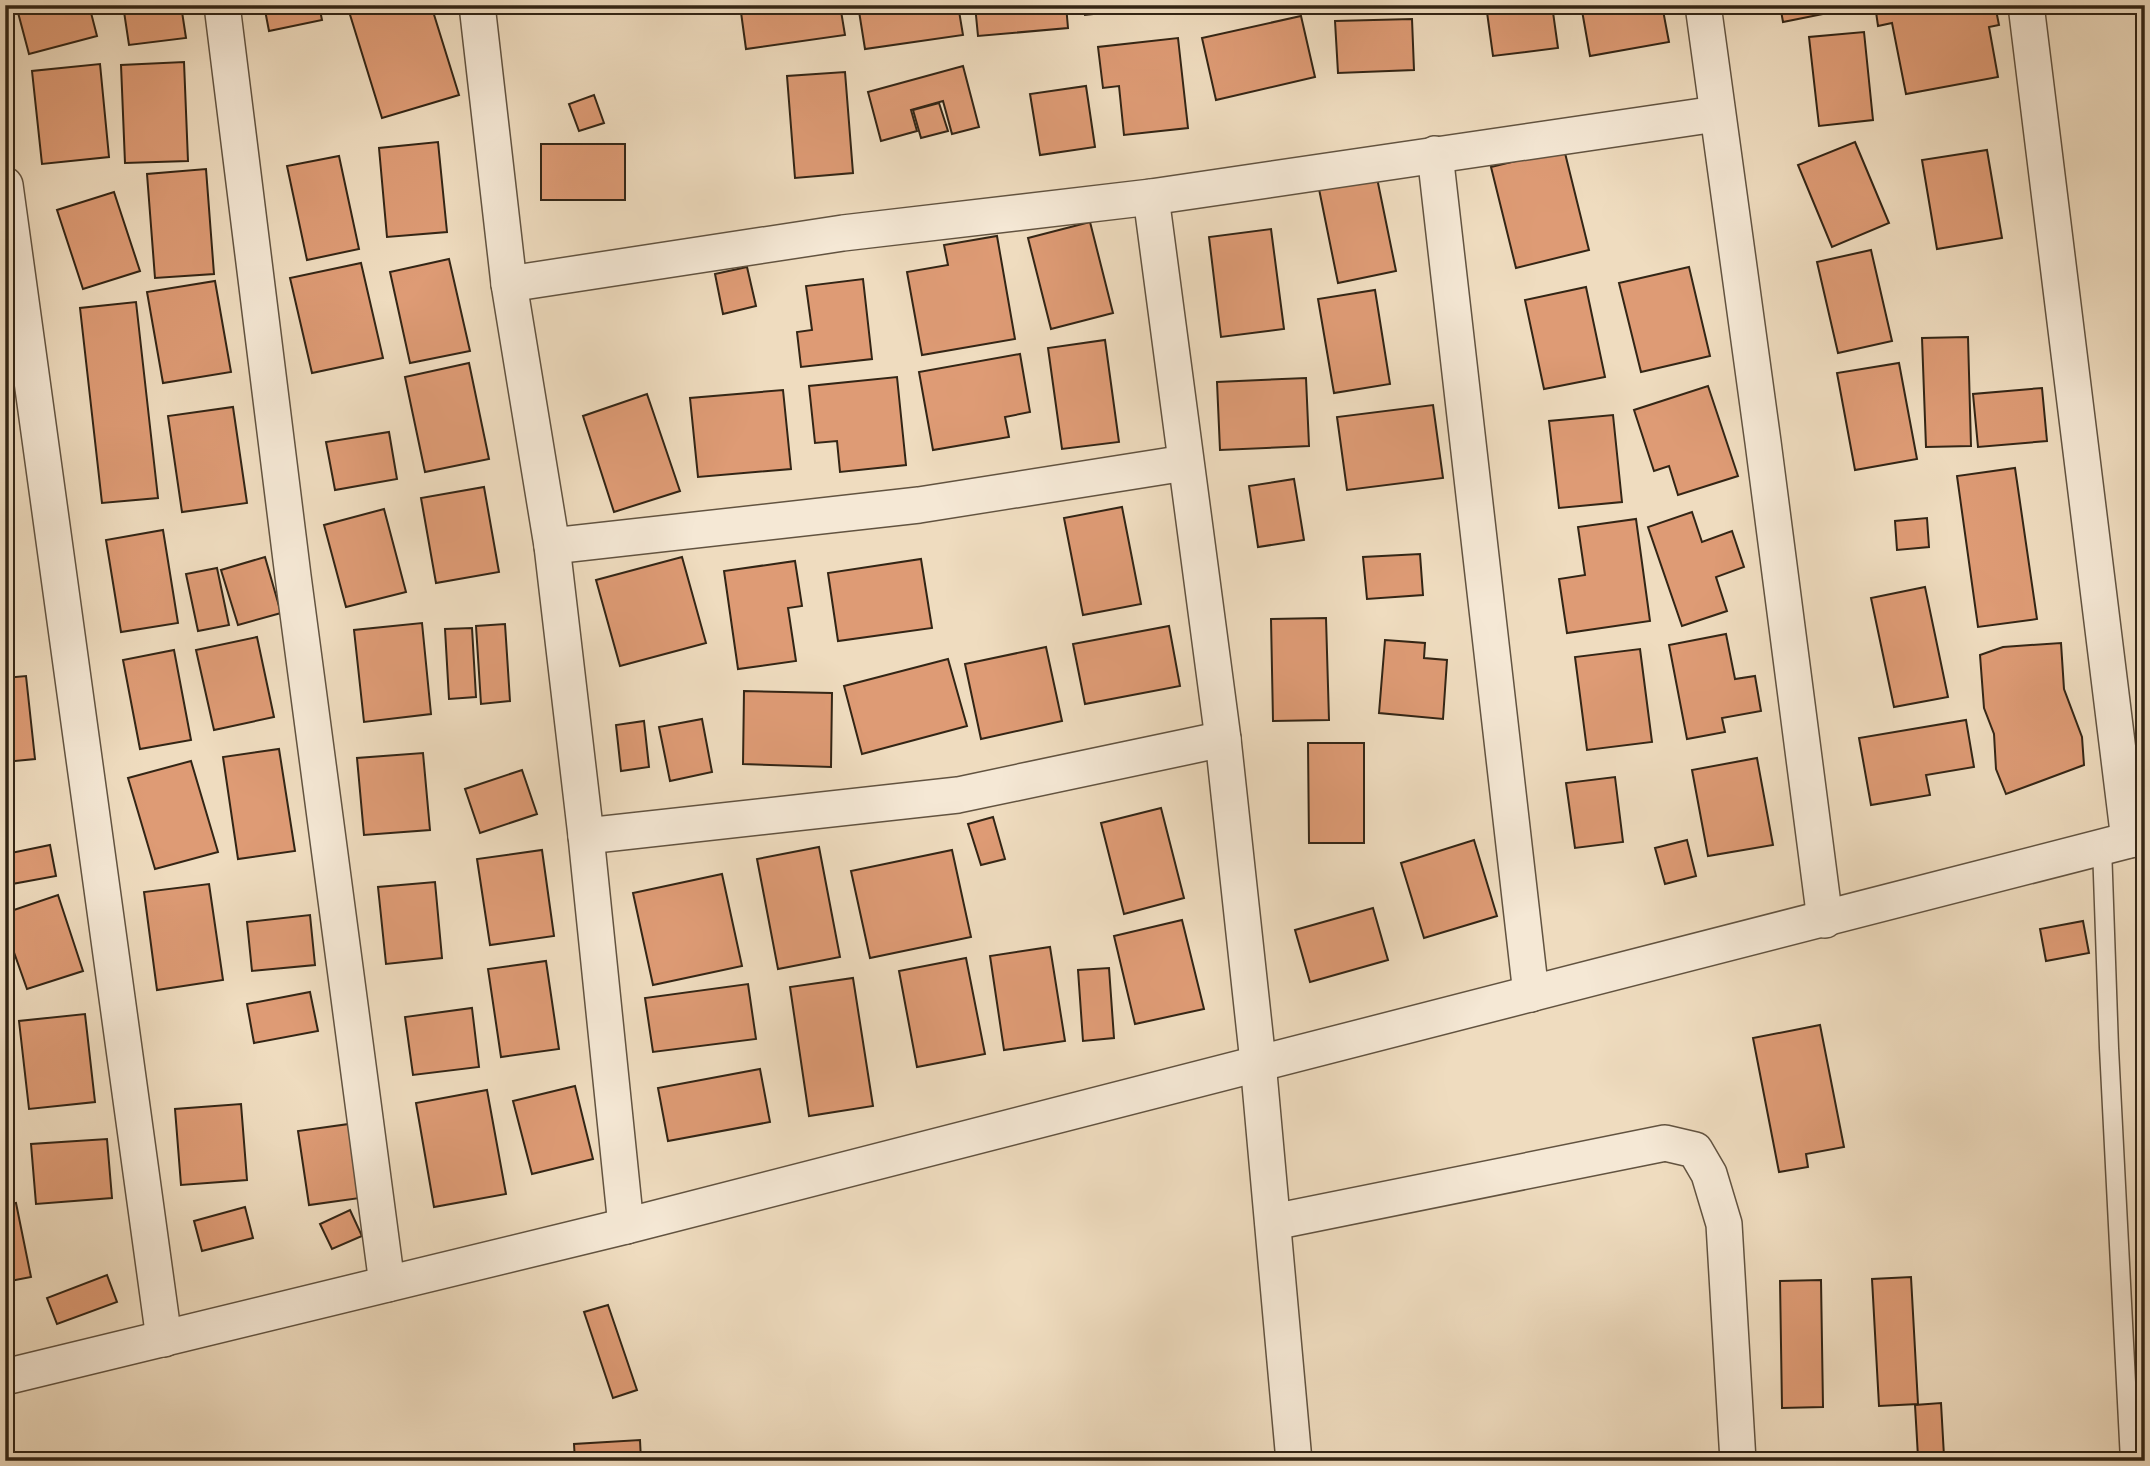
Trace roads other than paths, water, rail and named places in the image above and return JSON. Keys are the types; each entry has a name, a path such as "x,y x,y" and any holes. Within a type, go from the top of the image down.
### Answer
{"street":[{"path":"222,5 295,589 387,1284"},
{"path":"477,5 509,284 552,546 586,836 626,1226"},
{"path":"1703,5 1825,920"},
{"path":"5,1377 626,1226 2125,841 2026,5"},
{"path":"509,284 843,233 1151,197 1716,114"},
{"path":"1435,154 1531,994"},
{"path":"5,185 163,1339"},
{"path":"1151,197 1223,739 1258,1062 1294,1461"},
{"path":"552,546 919,505 1185,463"},
{"path":"586,836 958,795 1223,739"},
{"path":"1273,1222 1665,1143 1695,1150 1709,1174 1724,1224 1738,1461"}],"lane":[{"path":"2125,841 2109,1048 2130,1461"}]}
